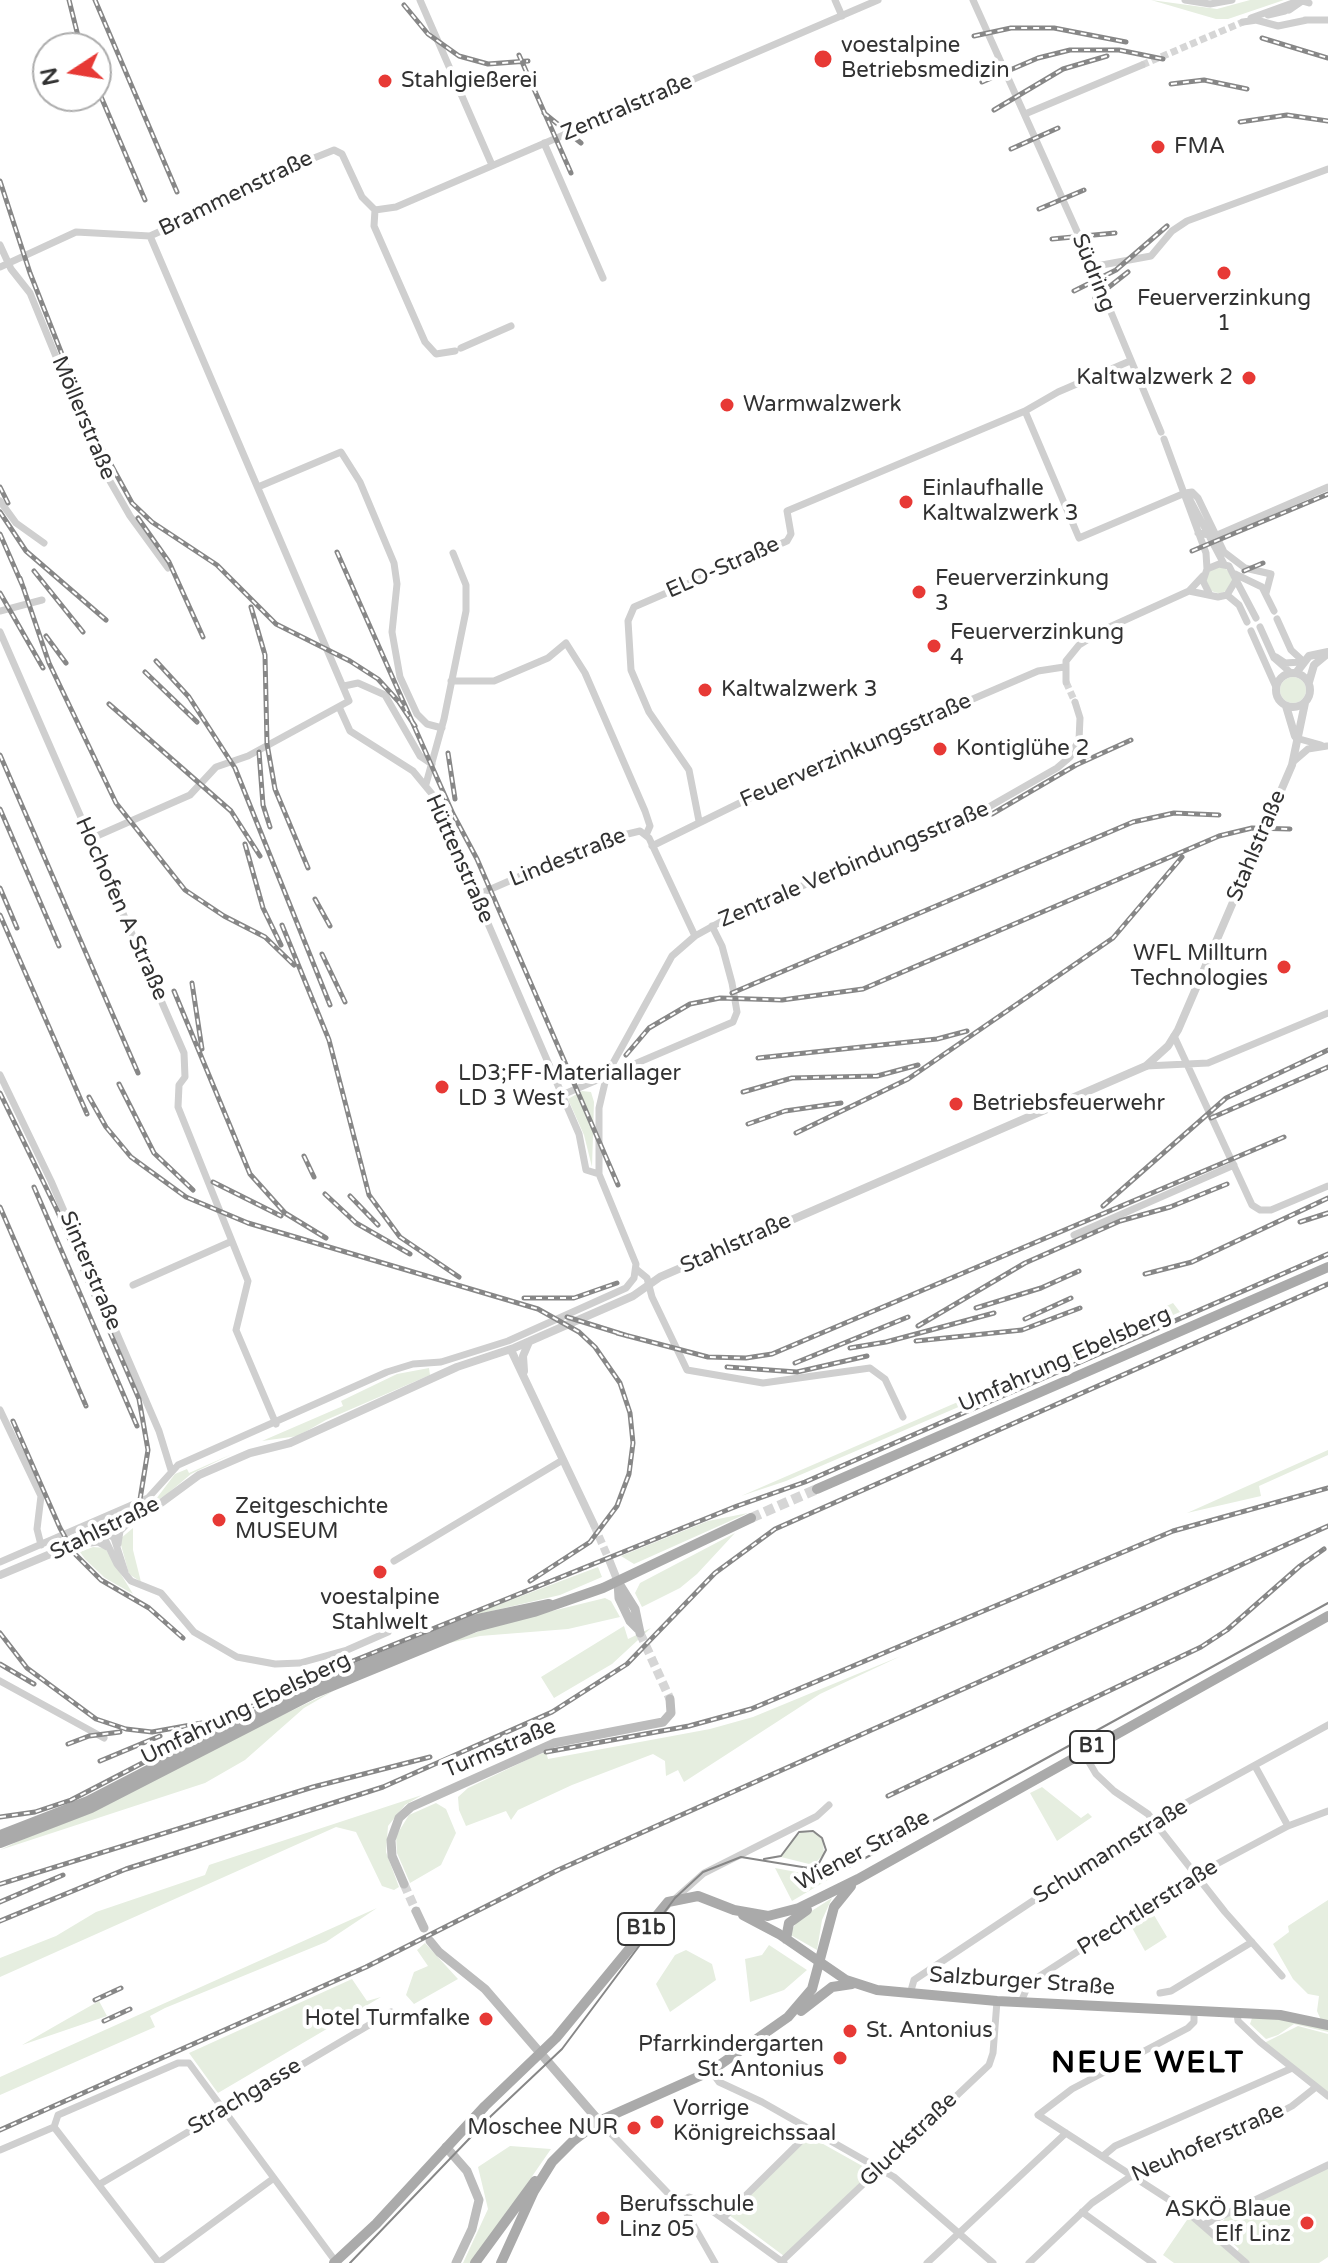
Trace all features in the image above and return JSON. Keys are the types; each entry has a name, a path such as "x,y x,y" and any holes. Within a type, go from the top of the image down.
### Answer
{"main road":[{"name":"Umfahrung Ebelsberg","path":"817,1489 1328,1267"},
{"name":"Umfahrung Ebelsberg","path":"0,1843 112,1798 313,1694 463,1631 618,1582 751,1518"},
{"path":"618,1582 619,1598 630,1621 639,1631"},
{"name":"Umfahrung Ebelsberg","path":"0,1835 88,1801 276,1703 437,1633 495,1614 559,1603"},
{"name":"Wiener Straße","path":"677,1897 706,1898 734,1910 780,1914 832,1893 1328,1616"},
{"name":"Turmstraße","path":"404,1884 391,1840 399,1818 411,1807 554,1743 663,1722 671,1713 670,1699"},
{"name":"B1","path":"820,1963 834,1907 858,1879"},
{"name":"B1","path":"786,1939 785,1932 792,1920 832,1893"},
{"name":"B1b","path":"335,2262 540,2055 589,2001 664,1905 677,1897"},
{"name":"Salzburger Straße","path":"734,1910 786,1939 853,1984 910,1994 997,2001 1295,2016 1328,2025"},
{"path":"416,1911 424,1928"},
{"path":"430,1941 439,1952 479,1982 599,2121"},
{"path":"788,2017 812,1989 820,1963"},
{"path":"475,2263 521,2197 573,2141 599,2121 711,2071 832,1987 853,1984"},
{"path":"446,2147 467,2171 479,2200 472,2229 456,2263"},
{"path":"501,2263 547,2168"}],"street":[{"path":"420,0 492,165"},
{"path":"835,0 842,16"},
{"name":"Zentralstraße","path":"375,210 396,207 878,0"},
{"path":"973,0 1025,114 1142,65"},
{"path":"1185,0 1210,4 1232,0"},
{"path":"1254,19 1296,0 1305,1"},
{"path":"1254,19 1287,11 1305,1"},
{"path":"1305,1 1312,19"},
{"path":"1254,19 1278,26 1312,19"},
{"path":"1254,19 1328,20"},
{"name":"Südring","path":"1025,114 1185,493 1206,553 1205,572 1209,593"},
{"path":"544,143 603,278"},
{"name":"Brammenstraße","path":"4,265 76,232 150,236 234,198 269,176 324,152 337,150 346,159 362,197 375,210"},
{"path":"1091,267 1151,256 1172,231 1187,221 1328,169"},
{"path":"375,210 374,226 425,342 436,354 458,350 511,326"},
{"path":"90,839 190,795 216,767 248,756 340,709 349,701 150,236"},
{"name":"Möllerstraße","path":"0,245 4,265 30,293 109,482 168,568"},
{"name":"ELO-Straße","path":"699,821 689,770 649,712 631,670 628,646 630,612 634,607 787,541 791,534 787,511 1025,411 1130,361"},
{"path":"1025,411 1079,538 1185,493"},
{"path":"258,487 341,452 360,482 394,563 397,584 392,632 400,677 417,714 427,724 442,728"},
{"path":"1198,533 1211,536 1328,487"},
{"name":"Südring","path":"1185,493 1195,494 1224,564"},
{"path":"0,501 16,523 44,543"},
{"name":"Südring","path":"1211,536 1235,572 1271,574 1266,593"},
{"path":"432,764 442,728 467,589 453,553"},
{"path":"1066,682 1064,667 1069,654 1090,637 1189,591 1205,572 1224,564 1266,593 1274,611"},
{"path":"1227,595 1235,572"},
{"path":"1235,572 1256,618"},
{"path":"1254,582 1258,572"},
{"path":"1189,591 1227,595 1239,605 1247,622"},
{"path":"0,611 42,600"},
{"path":"1277,619 1287,642 1302,661"},
{"path":"1260,627 1278,664 1309,683"},
{"path":"1251,631 1276,687 1277,697 1286,706 1296,707 1305,703 1310,694 1309,683 1314,665 1328,653"},
{"name":"Hochofen A Straße","path":"0,632 184,1053 185,1077 179,1085 178,1107 249,1286 236,1330 276,1424"},
{"path":"451,681 494,681 548,658 566,643 581,663 645,811 650,826 646,835"},
{"path":"1270,650 1285,663 1328,653"},
{"path":"1276,687 1280,678 1294,673 1302,661"},
{"name":"Feuerverzinkungsstraße","path":"652,846 699,821 1038,671 1064,667"},
{"name":"Hüttenstraße","path":"344,686 358,683 385,695 420,756 432,764 426,784 582,1142 586,1170 599,1174"},
{"name":"Zentrale Verbindungsstraße","path":"636,1269 634,1257 599,1174 597,1122 607,1074 665,965 695,936 712,926 1001,801 1057,768 1070,757 1079,740 1080,718 1075,702"},
{"name":"Stahlstraße","path":"0,1575 153,1510 199,1475 256,1451 290,1443 510,1345 529,1342 633,1296 649,1285 1146,1066 1174,1036 1292,765 1305,703"},
{"name":"Stahlstraße","path":"1286,706 1296,738"},
{"path":"340,709 350,731 392,756 426,784"},
{"path":"1296,738 1327,746"},
{"path":"1292,765 1308,749 1327,746"},
{"name":"Lindestraße","path":"475,896 616,835 638,831 646,835 652,846 695,936"},
{"path":"562,1095 733,1022 737,1012 732,983 722,946 712,926"},
{"path":"1146,1066 1190,1065 1220,1059 1328,1013"},
{"path":"1174,1036 1190,1065 1249,1199 1260,1210 1277,1209 1328,1186"},
{"name":"Sinterstraße","path":"0,1075 51,1181 159,1431 171,1470"},
{"path":"1074,1235 1234,1165"},
{"path":"133,1285 230,1242"},
{"path":"0,1562 148,1498 171,1470 398,1368 441,1362 510,1345 621,1291 631,1283 636,1269 645,1274 680,1361 687,1370 763,1383 870,1368 885,1379 903,1417"},
{"path":"525,1380 522,1359 529,1342"},
{"path":"510,1345 561,1461 594,1525"},
{"path":"0,1410 41,1496 37,1529 41,1545"},
{"path":"394,1561 561,1461"},
{"path":"114,1548 120,1531 130,1521"},
{"path":"104,1532 125,1574 138,1585 161,1593 182,1621 207,1642 253,1661 300,1663 347,1650 388,1632"},
{"path":"75,1545 98,1542 114,1548"},
{"path":"610,1562 618,1582"},
{"path":"0,1681 104,1738"},
{"name":"Schumannstraße","path":"910,1994 914,1980 1153,1821 1328,1725"},
{"path":"1083,1752 1096,1774 1153,1821 1282,1976"},
{"path":"1255,1766 1288,1826"},
{"path":"677,1897 704,1873 817,1816 829,1805"},
{"name":"Prechtlerstraße","path":"1021,2002 1029,1983 1196,1875 1288,1826 1328,1811"},
{"path":"1160,1993 1171,1991 1252,1942"},
{"name":"Gluckstraße","path":"783,2262 991,2061 997,2001"},
{"name":"Strachgasse","path":"100,2184 391,2012"},
{"path":"1194,2012 1194,2022 1188,2028 1072,2089 1038,2115 1205,2224 1246,2263"},
{"path":"1237,2013 1238,2021 1290,2069 1328,2096"},
{"path":"0,2150 54,2127 58,2115 186,2061 335,2262"},
{"path":"1103,2156 1115,2146 1290,2069"},
{"path":"711,2071 719,2082 908,2187 993,2263"},
{"name":"Neuhoferstraße","path":"1029,2263 1082,2212 1133,2175 1253,2127 1292,2106 1316,2087"},
{"path":"599,2121 679,2203 698,2228 715,2263"},
{"path":"54,2127 158,2263 274,2178"},
{"path":"724,2217 811,2131"},
{"path":"927,2263 1066,2133"},
{"path":"1205,2224 1328,2165"},
{"path":"679,2203 691,2197 724,2217 783,2262"},
{"path":"1082,2212 1153,2263"}],"shaded area":[{"path":"1151,0 1217,9 1250,0 1284,0 1228,19 1216,19"},
{"path":"1219,567 1228,571 1232,580 1228,589 1219,593 1210,589 1206,580 1210,571"},
{"path":"1293,677 1302,681 1306,690 1302,699 1293,703 1284,699 1280,690 1284,681"},
{"path":"582,1091 591,1092 594,1102 592,1167 584,1135 568,1099"},
{"path":"1173,1303 1180,1312 786,1481 741,1496 1050,1362"},
{"path":"429,1368 430,1375 326,1420 298,1436 262,1441 343,1406 341,1401 397,1374"},
{"path":"1328,1450 1328,1455 1259,1486 1261,1496 1187,1513"},
{"path":"232,1454 191,1474 166,1495 140,1510 156,1499 175,1474 187,1469 189,1473"},
{"path":"748,1513 634,1564 621,1556 708,1521"},
{"path":"133,1528 133,1550 141,1582 129,1574 120,1539"},
{"path":"735,1533 680,1588 642,1607 635,1593 640,1583"},
{"path":"93,1547 105,1548 133,1594 105,1578 80,1552"},
{"path":"598,1567 602,1577 560,1595 466,1617"},
{"path":"605,1598 611,1601 620,1617 568,1629 480,1636 445,1644 499,1624"},
{"path":"624,1626 628,1639 651,1628 612,1664 554,1698 541,1677"},
{"path":"901,1656 820,1694 684,1782 678,1770 666,1776 665,1761 653,1754 572,1785 518,1810 511,1820 506,1811 466,1826 459,1810 458,1797 468,1788 546,1752 548,1759 710,1729 753,1717"},
{"path":"335,1690 304,1708 245,1760 205,1783 0,1850"},
{"path":"1042,1787 1081,1818 1088,1813 1092,1817 1057,1841 1030,1793"},
{"path":"422,1795 405,1805 388,1826 386,1852 399,1887 394,1890 382,1886 356,1832 336,1827 0,1977 0,1958 56,1936 96,1912 205,1875 209,1865"},
{"path":"436,1803 446,1809 456,1833 441,1865 410,1883 397,1853 396,1836 409,1815"},
{"path":"802,1832 816,1833 823,1841 824,1854 813,1865 781,1857 793,1838"},
{"path":"775,1868 823,1877 831,1878 792,1901"},
{"path":"832,1898 822,1920 817,1950 789,1934 799,1919"},
{"path":"1328,1900 1328,2023 1321,2020 1317,2011 1319,1996 1308,1994 1293,1979 1273,1944 1289,1932 1288,1926"},
{"path":"377,1908 326,1942 150,2016 155,2027 0,2095 0,2077"},
{"path":"1151,1910 1167,1937 1145,1951 1130,1924"},
{"path":"425,1943 458,1979 414,2004 406,1995 414,1972 428,1966 417,1950"},
{"path":"769,1945 807,1970 784,1990 750,2002 745,1959 762,1955"},
{"path":"686,1950 712,1964 716,1980 670,2012 656,1984 675,1955"},
{"path":"352,1979 367,2001 381,1997 218,2093 189,2053"},
{"path":"99,2001 107,2016 22,2045 69,2018"},
{"path":"1252,2018 1278,2018 1328,2029 1328,2032 1294,2024 1266,2039 1250,2024"},
{"path":"1298,2026 1328,2034 1328,2092 1264,2043"},
{"path":"809,2136 873,2172 784,2256 729,2215"},
{"path":"510,2146 551,2149 472,2263 463,2263 488,2209 478,2167"},
{"path":"1328,2168 1328,2257 1319,2263 1174,2263 1163,2255 1189,2217 1234,2255 1239,2249 1217,2229 1226,2217"}],"tunnel":[{"path":"1142,65 1243,22"},
{"path":"1066,682 1075,702"},
{"path":"751,1518 817,1489"},
{"path":"594,1525 610,1562"},
{"path":"640,1633 670,1699"},
{"path":"404,1884 416,1911"}],"tram line":[{"path":"350,2263 491,2116 562,2049 675,1898 703,1872 741,1857 827,1871 849,1867 1328,1603"},
{"path":"764,1859 781,1856 799,1832 813,1831 822,1838 826,1850 819,1863 806,1868"}],"railway":[{"path":"69,0 77,32"},
{"path":"95,0 177,192"},
{"path":"404,5 428,34 459,56 488,64 528,61"},
{"path":"974,36 1011,28 1054,28 1126,42"},
{"path":"1262,38 1328,58"},
{"path":"982,82 1038,58 1070,50 1119,50 1163,59"},
{"path":"519,55 571,173"},
{"path":"994,110 1063,69 1107,56"},
{"path":"1171,84 1204,80 1247,89"},
{"path":"108,112 145,200"},
{"path":"544,113 581,143"},
{"path":"1240,122 1287,115 1328,121"},
{"path":"1011,149 1058,128"},
{"path":"0,181 30,273 91,428 132,503 152,522 217,565 276,624 350,661 378,679 415,726"},
{"path":"1039,209 1084,190"},
{"path":"1074,291 1116,270 1167,226"},
{"path":"1052,239 1115,233"},
{"path":"1095,298 1128,272"},
{"path":"0,487 8,503"},
{"path":"1192,551 1328,494"},
{"path":"0,512 26,551 106,620"},
{"path":"138,518 169,562 203,637"},
{"path":"0,534 24,589"},
{"path":"337,552 453,814 477,859 618,1185"},
{"path":"1244,571 1263,563"},
{"path":"34,571 83,632"},
{"path":"20,578 49,663 116,803 185,890 224,916 265,937 294,965"},
{"path":"0,593 43,668"},
{"path":"251,607 265,655 267,744 275,789 308,868"},
{"path":"46,636 66,663"},
{"path":"156,661 189,697 235,768 330,1005"},
{"path":"145,672 197,722"},
{"path":"109,704 231,811 260,856"},
{"path":"992,814 1076,765 1131,740"},
{"path":"259,752 263,805 270,827"},
{"path":"448,753 455,799"},
{"path":"0,755 138,1073"},
{"path":"0,809 59,946"},
{"path":"732,993 1133,822 1174,813 1219,815"},
{"path":"626,1055 649,1028 690,1004 720,998 782,1000 863,989 1219,836 1252,828 1290,829"},
{"path":"245,844 263,908 281,945"},
{"path":"796,1133 908,1079 1113,938 1182,857"},
{"path":"0,888 17,928"},
{"path":"315,899 330,926"},
{"path":"0,915 87,1114"},
{"path":"282,925 329,1040 369,1195 400,1237 459,1277"},
{"path":"322,954 345,1002"},
{"path":"192,983 202,1049"},
{"path":"174,991 250,1174 285,1213 326,1238"},
{"path":"758,1058 937,1039 967,1031"},
{"path":"1103,1206 1226,1098 1328,1050"},
{"path":"743,1092 792,1078 877,1076 918,1065"},
{"path":"1211,1118 1328,1067"},
{"path":"119,1084 154,1153 193,1190"},
{"path":"0,1093 57,1210 139,1399 148,1450 137,1518"},
{"path":"89,1097 106,1127 131,1157 186,1197 248,1223 538,1309 579,1332 595,1347 620,1383 630,1413 633,1443 629,1474 617,1506 590,1542 530,1581"},
{"path":"748,1124 785,1111 841,1103"},
{"path":"617,1333 708,1357 746,1358 772,1354 1284,1137"},
{"path":"304,1156 314,1177"},
{"path":"213,1182 281,1216"},
{"path":"918,1326 1025,1263 1120,1221 1170,1207 1227,1184"},
{"path":"34,1187 137,1426"},
{"path":"325,1194 356,1223 410,1254"},
{"path":"350,1196 378,1225"},
{"path":"1145,1274 1192,1262 1328,1198"},
{"path":"0,1207 86,1406"},
{"path":"1300,1222 1328,1213"},
{"path":"0,1817 35,1812 71,1800 268,1698 338,1667 737,1506 805,1482 1328,1254"},
{"path":"976,1308 1041,1288 1079,1271"},
{"path":"524,1298 574,1298 617,1283"},
{"path":"0,1921 126,1869 383,1787 552,1712 627,1664 715,1573 775,1529 1328,1284"},
{"path":"1025,1319 1071,1298"},
{"path":"916,1341 1022,1330 1080,1308"},
{"path":"850,1348 886,1342 994,1313"},
{"path":"567,1317 628,1336"},
{"path":"795,1363 908,1317"},
{"path":"727,1367 797,1372 867,1356"},
{"path":"13,1421 74,1553 101,1580 149,1608 183,1638"},
{"path":"546,1752 689,1726 751,1709 1173,1531 1328,1488"},
{"path":"0,2130 366,1967 558,1870 1328,1526"},
{"path":"888,1796 1201,1647 1227,1630 1324,1549"},
{"path":"0,1633 27,1668 96,1719 126,1729 152,1732 202,1723"},
{"path":"0,1664 34,1684"},
{"path":"68,1744 89,1736 120,1732"},
{"path":"100,1761 160,1736"},
{"path":"0,1884 313,1787 430,1757"},
{"path":"0,1902 63,1875"},
{"path":"95,2000 121,1988"},
{"path":"104,2021 130,2009"}],"place":[{"name":"voestalpine Betriebsmedizin","path":"823,59"},
{"name":"Stahlgießerei","path":"385,81"},
{"name":"FMA","path":"1158,147"},
{"name":"Feuerverzinkung 1","path":"1224,273"},
{"name":"Kaltwalzwerk 2","path":"1249,378"},
{"name":"Warmwalzwerk","path":"727,405"},
{"name":"Einlaufhalle Kaltwalzwerk 3","path":"906,502"},
{"name":"Feuerverzinkung 3","path":"919,592"},
{"name":"Feuerverzinkung 4","path":"934,646"},
{"name":"Kaltwalzwerk 3","path":"705,690"},
{"name":"Kontiglühe 2","path":"940,749"},
{"name":"WFL Millturn Technologies","path":"1284,967"},
{"name":"LD3;FF-Materiallager LD 3 West","path":"442,1087"},
{"name":"Betriebsfeuerwehr","path":"956,1104"},
{"name":"Zeitgeschichte MUSEUM","path":"219,1520"},
{"name":"voestalpine Stahlwelt","path":"380,1572"},
{"name":"Hotel Turmfalke","path":"486,2019"},
{"name":"St. Antonius","path":"850,2031"},
{"name":"Pfarrkindergarten St. Antonius","path":"840,2058"},
{"name":"Vorrige Königreichssaal","path":"657,2122"},
{"name":"Moschee NUR","path":"634,2128"},
{"name":"Berufsschule Linz 05","path":"603,2218"},
{"name":"ASKÖ Blaue Elf Linz","path":"1307,2223"}],"district":[{"name":"NEUE WELT","path":"1148,2064"}]}
